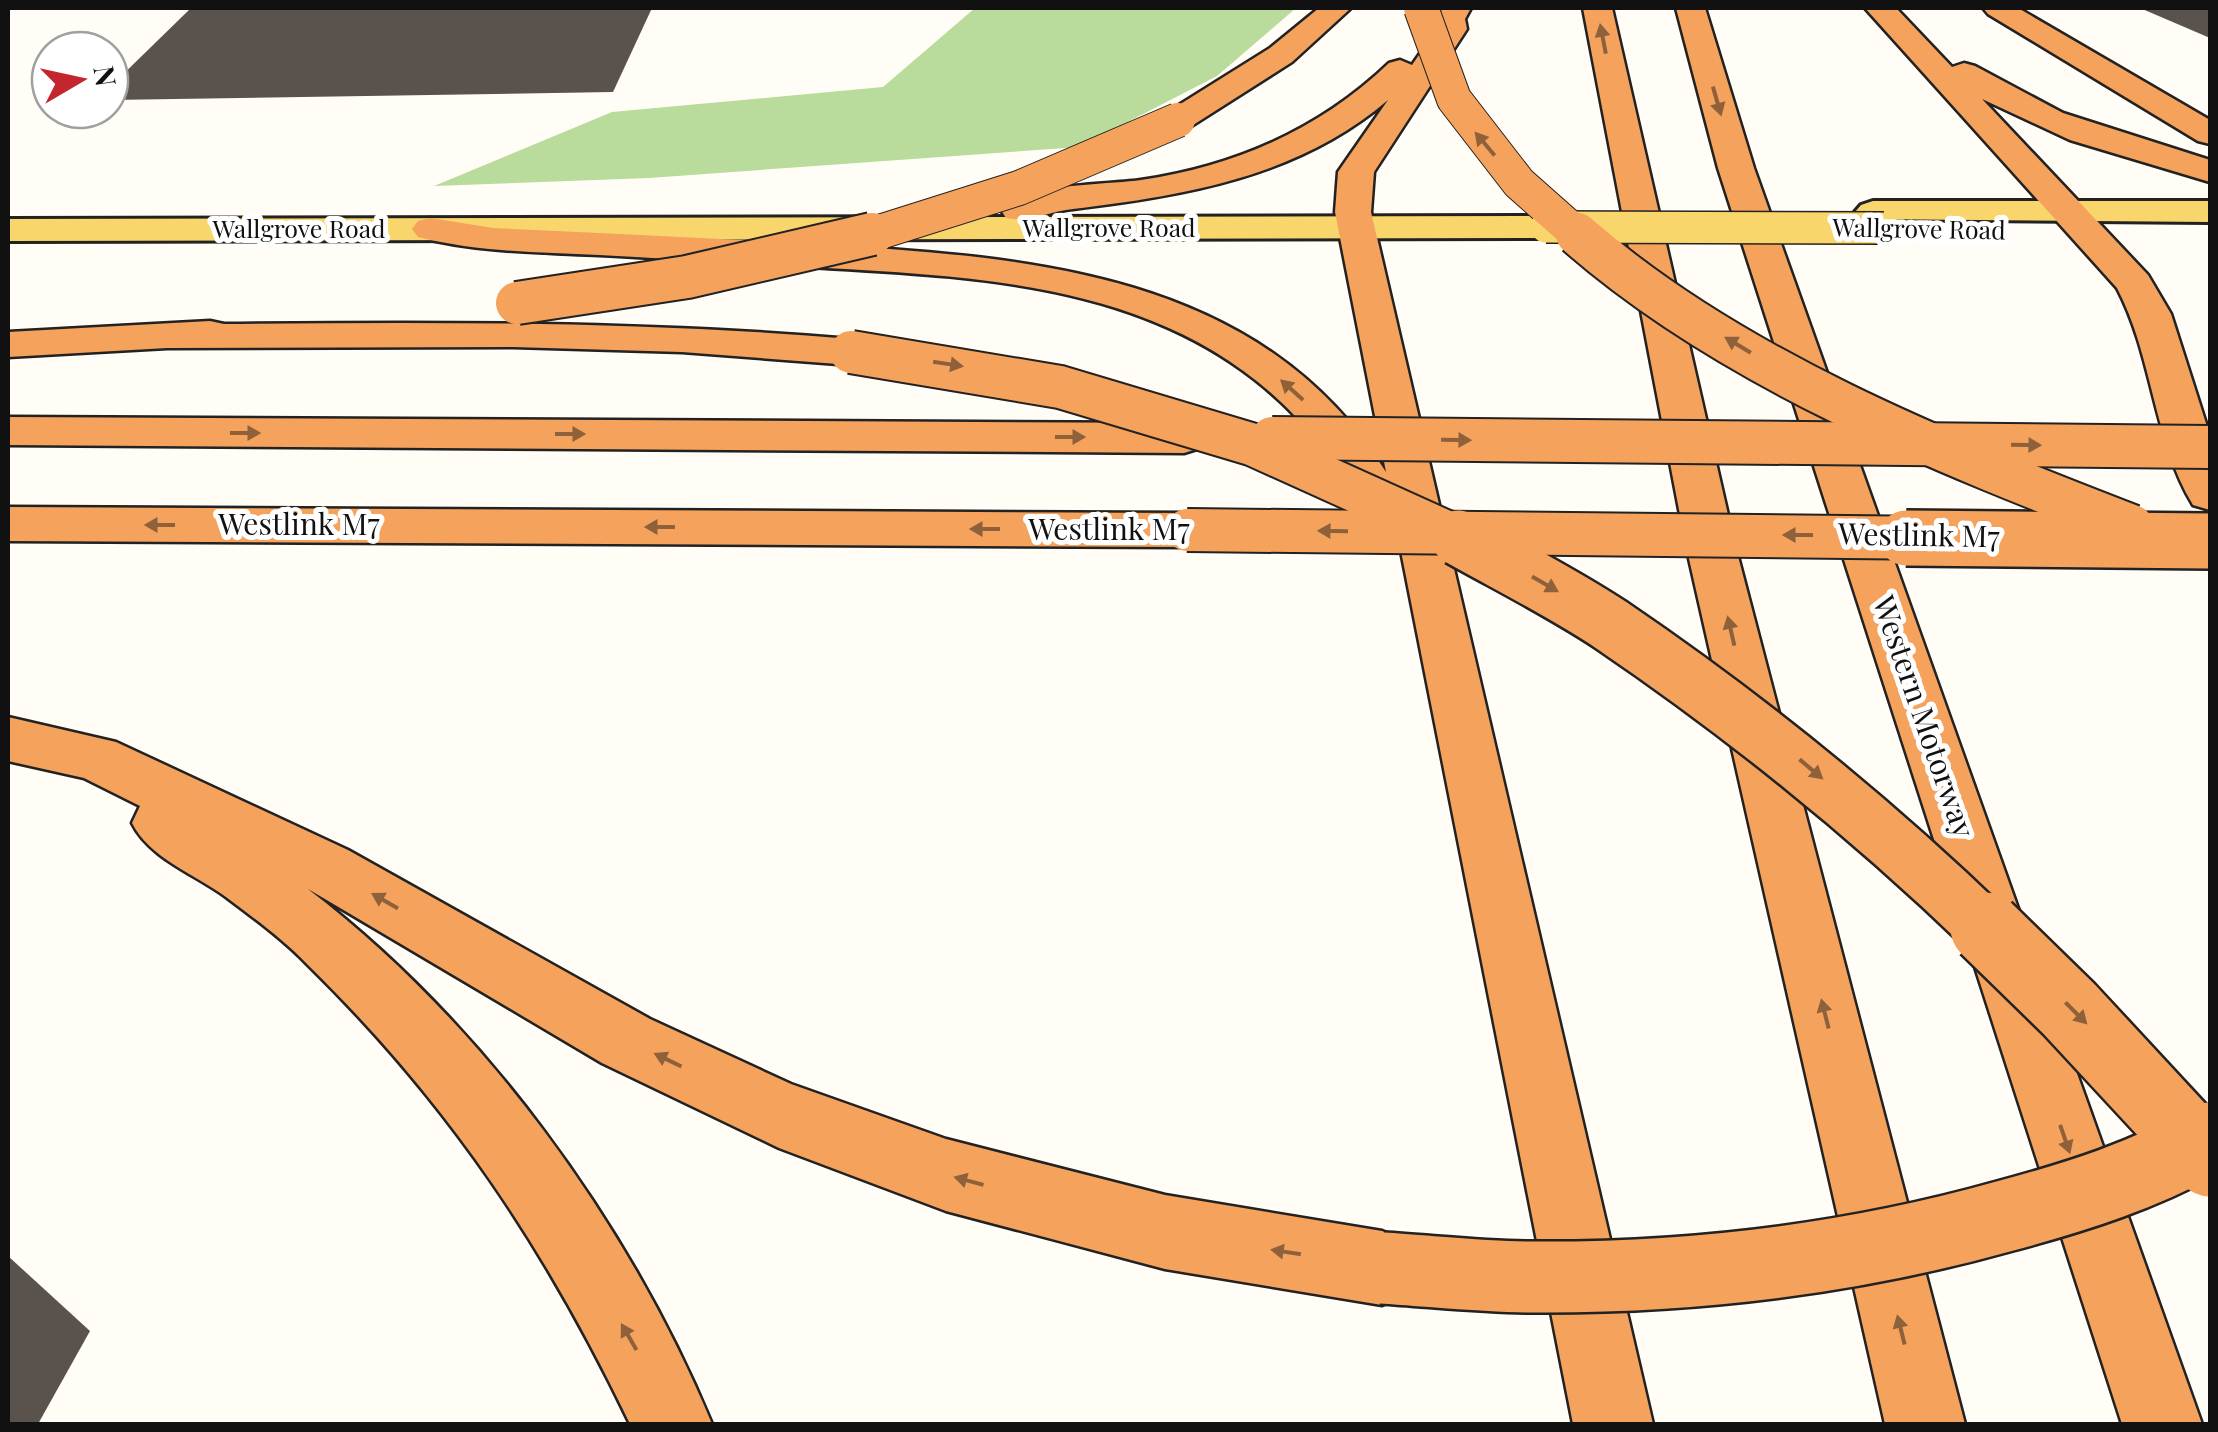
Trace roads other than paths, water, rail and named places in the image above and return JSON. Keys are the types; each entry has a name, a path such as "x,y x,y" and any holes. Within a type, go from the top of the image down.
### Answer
{"highway":[{"path":"173,337 517,304 638,286 851,242 1035,184 1178,120 1266,66 1336,8"},
{"path":"1597,8 1624,150 1742,679 1925,1424"},
{"name":"Western Motorway","path":"1690,8 1736,168 2162,1424"},
{"path":"1880,8 2081,222 2145,300 2200,476 2210,494"},
{"path":"1998,8 2210,134"},
{"path":"2012,8 2210,99"},
{"path":"1019,210 1052,198 1178,185 1293,147 1366,102 1414,55 1443,11"},
{"path":"1443,11 1452,28 1356,172 1355,220 1613,1424"},
{"path":"1443,11 1436,67 1479,137 1520,183 1573,232 1660,296 1781,370 1918,438 2070,503 2210,554"},
{"path":"1919,48 1946,59 1984,86 2052,120 2210,171"},
{"path":"431,229 493,239 981,266 1062,277 1129,296 1214,334 1290,387 1336,434 1362,470 1390,524 1430,566"},
{"path":"8,345 173,337 687,337 851,352 994,371 1083,391 1247,442 1336,477 1434,523 1588,609 1775,739 1955,894 2089,1026 2210,1162"},
{"path":"2210,398 2210,424"},
{"path":"8,432 2210,447"},
{"name":"Westlink M7","path":"8,524 1188,530 2210,541"},
{"path":"18,742 96,758 328,869 626,1040 780,1114 946,1175 1165,1232 1382,1268 1532,1277 1676,1273 1838,1256 1992,1221 2109,1186 2180,1156 2210,1138"},
{"path":"18,742 195,842 301,917 360,967 487,1111 535,1179 643,1363 672,1424"}],"main road":[{"name":"Wallgrove Road","path":"8,208 1019,210 1355,220"},
{"name":"Wallgrove Road","path":"2081,222 2210,212"},
{"name":"Wallgrove Road","path":"8,230 1879,220 2081,222 2210,231"}]}
